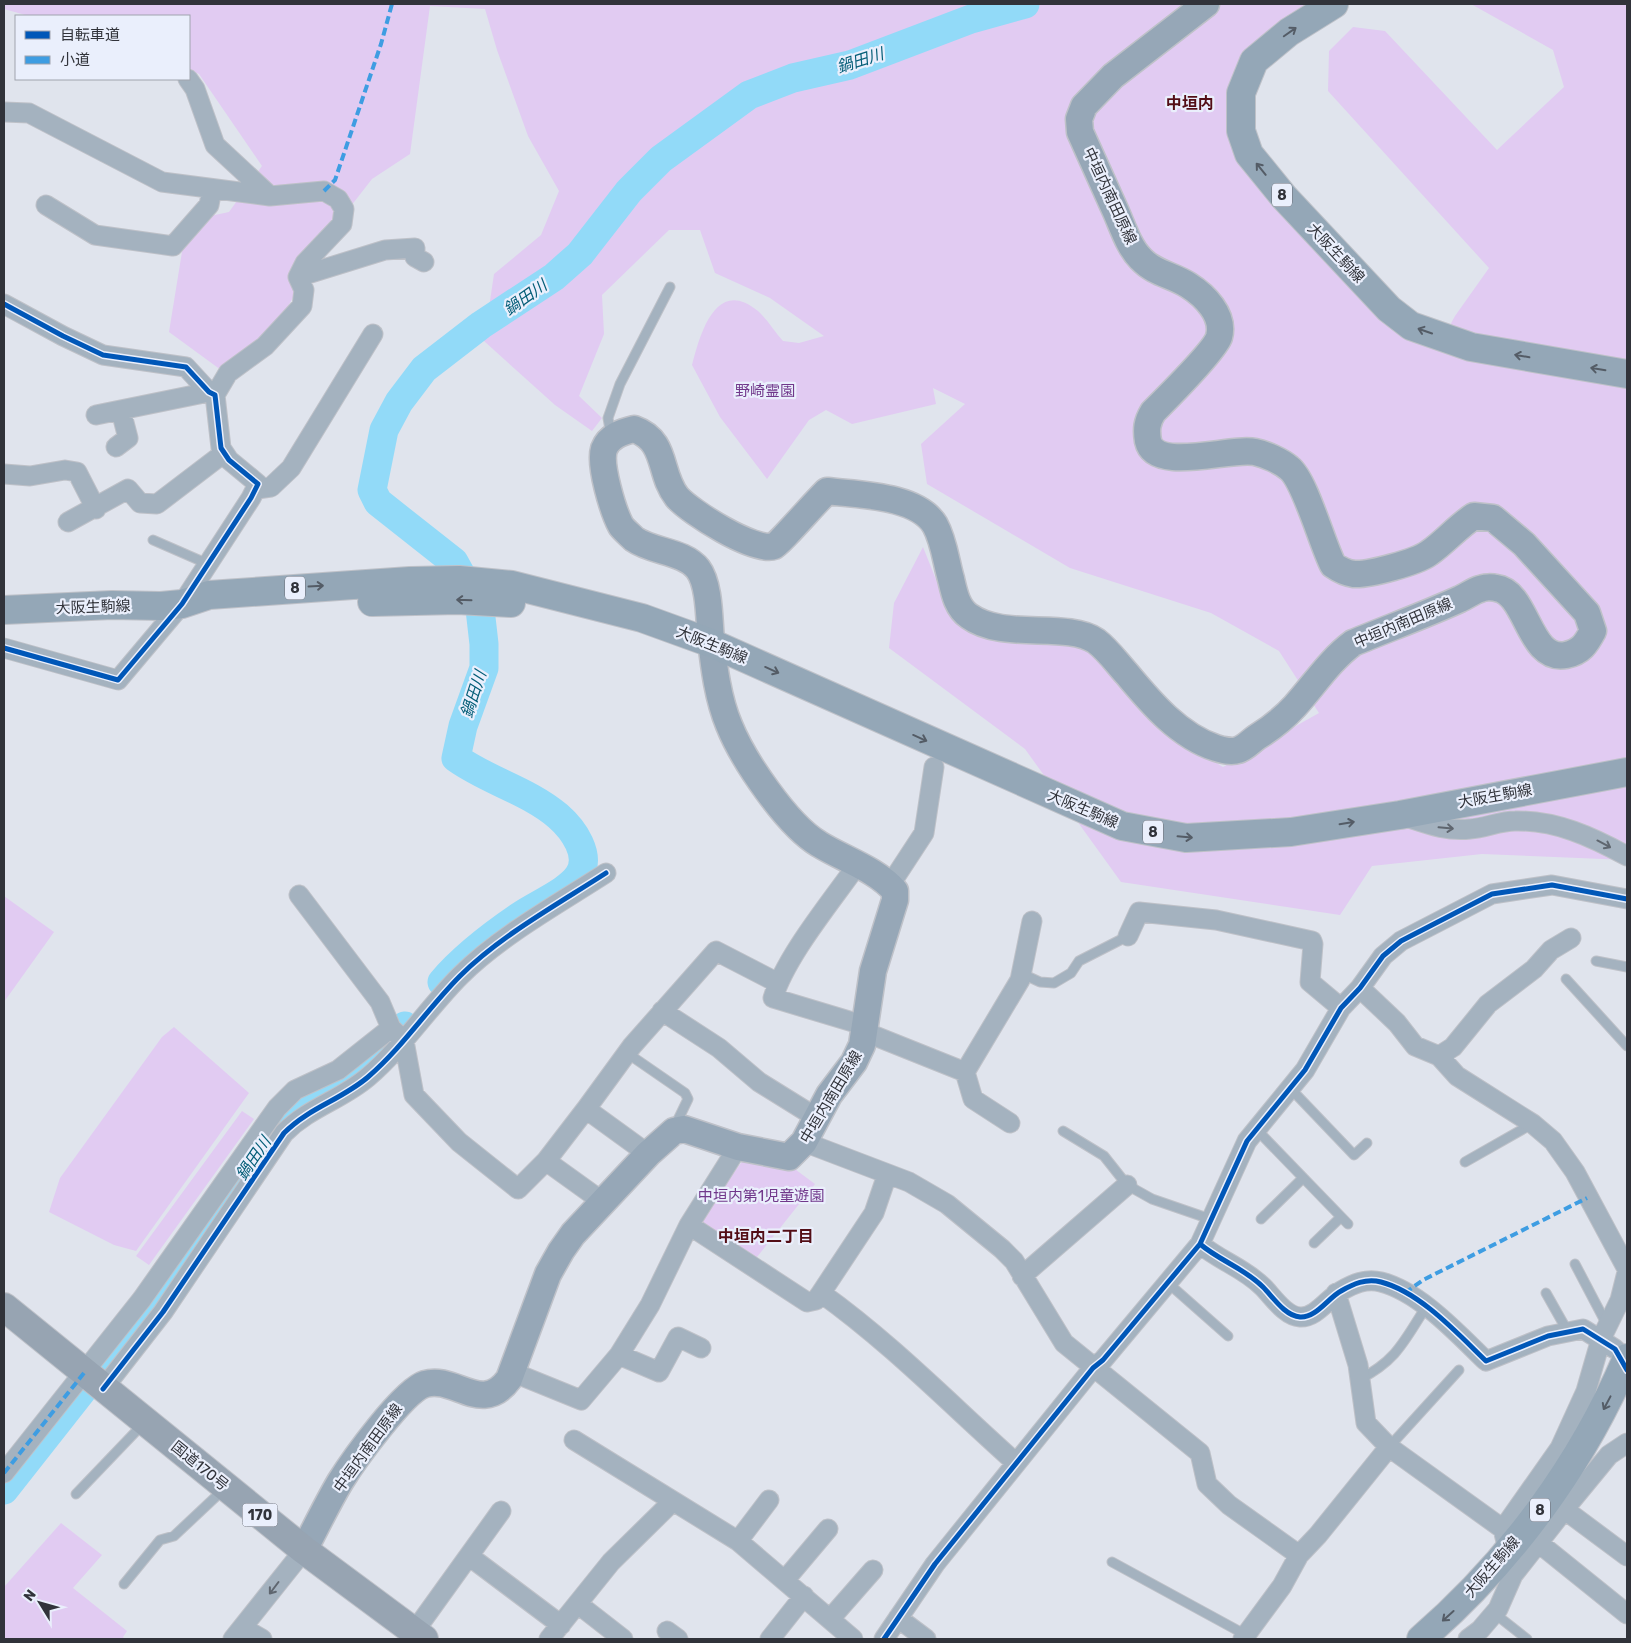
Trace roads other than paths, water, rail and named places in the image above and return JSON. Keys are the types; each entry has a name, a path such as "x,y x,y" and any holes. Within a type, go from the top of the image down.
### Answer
{"highway":[{"name":"国道170号","path":"4,1307 304,1550 419,1636"}],"main road":[{"name":"中垣内南田原線","path":"612,438 634,429 646,434 656,446 676,495 689,509 761,547 775,545 827,490 893,500 922,511 934,524 941,538 954,596 966,614 979,623 996,627 1073,634 1095,641 1108,652 1150,702 1167,719 1206,745 1224,750 1238,750 1266,731 1293,708 1338,654 1353,643 1481,588 1497,588 1508,595 1521,610 1539,644 1547,651 1559,656 1576,653 1587,644 1593,631 1587,613 1524,544 1493,518 1474,516 1459,526 1432,552 1420,559 1356,574 1344,572 1333,565 1300,483 1291,468 1255,452 1231,451 1181,458 1165,457 1154,451 1149,444 1147,423 1153,412 1208,353 1219,338 1219,325 1214,311 1205,296 1185,283 1155,271 1140,259 1128,240 1080,132 1079,119 1084,106 1113,76 1206,4"},
{"name":"大阪生駒線","path":"1334,4 1289,32 1254,60 1241,93 1241,131 1249,154 1284,197 1389,310 1411,326 1471,347 1627,374"},
{"path":"612,438 604,449 603,462 614,509 622,528 635,540 684,559 698,569 705,584 722,703 729,725 768,790 801,833 890,885"},
{"name":"大阪生駒線","path":"4,610 182,604 209,595 410,590 459,580 513,594 570,600 642,618 712,643 1122,826 1186,838 1291,832 1400,815 1627,772"},
{"name":"中垣内南田原線","path":"304,1550 341,1482 406,1396 425,1384 444,1385 484,1396 502,1389 512,1372 548,1274 573,1234 648,1154 674,1131 684,1128 738,1147 789,1157 804,1142 829,1095 854,1062 862,1045 866,1029 873,971 895,900 895,891 890,885"},
{"name":"大阪生駒線","path":"1421,1639 1452,1612 1503,1557 1551,1496 1587,1440 1611,1396 1613,1343"}],"street":[{"path":"189,80 195,88 215,146 270,196"},
{"path":"4,112 29,113 162,182 270,196 324,191 338,199 344,209 342,224 305,263 298,277"},
{"path":"46,205 95,235 173,246 209,205 212,189"},
{"path":"298,277 385,250 415,248 415,257 424,262"},
{"path":"96,414 212,394 228,372 266,346 302,306 304,290 298,277"},
{"path":"4,304 103,355 186,367 212,394 221,448 224,453 229,460 258,484 182,604 118,680 4,648"},
{"path":"256,489 271,487 290,468 373,334"},
{"path":"116,447 128,438 121,411"},
{"path":"68,522 128,490 140,503 157,504 224,453"},
{"path":"4,474 30,476 65,470 77,472 96,508"},
{"path":"890,885 924,833 934,766"},
{"path":"1400,815 1441,829 1468,830 1514,821 1552,824 1593,838 1627,856"},
{"path":"857,865 778,983 773,998 866,1029 965,1072"},
{"path":"152,1306 277,1108 295,1090 338,1070 398,1034 486,954 606,873"},
{"path":"884,1639 935,1564 1094,1368 1103,1360 1200,1244 1247,1141 1305,1070 1342,1008 1360,988 1383,956 1400,941 1492,894 1552,885 1627,899"},
{"path":"299,895 380,1002 398,1034 414,1095 459,1142 518,1189 546,1161 627,1053 716,951 778,983"},
{"path":"1128,936 1140,912 1216,920 1312,941 1314,944 1310,982 1342,1008"},
{"path":"1010,1123 973,1099 965,1072 1020,980 1032,921"},
{"path":"1439,1056 1454,1047 1488,1004 1534,969 1551,950 1571,938"},
{"path":"1200,1244 1214,1256 1246,1273 1283,1308 1300,1317 1312,1315 1336,1294 1363,1281 1380,1282 1405,1293 1439,1316 1486,1361 1548,1336 1583,1329 1613,1343 1627,1271 1575,1172 1553,1141 1533,1124 1457,1076 1439,1056 1415,1046 1397,1023 1360,988"},
{"path":"662,1011 719,1048 759,1082 818,1118"},
{"path":"4,1473 94,1381 284,1133 299,1118 341,1096 369,1076 398,1034"},
{"path":"586,1109 648,1154"},
{"path":"804,1142 909,1182 947,1204 1002,1249 1014,1261 1064,1343 1200,1453 1207,1484 1229,1505 1299,1555"},
{"path":"512,1372 580,1400 619,1355 650,1305 689,1225 738,1147"},
{"path":"546,1161 603,1202"},
{"path":"689,1225 808,1302 816,1300 874,1213 887,1175"},
{"path":"1022,1276 1127,1185"},
{"path":"821,1293 901,1358 1016,1463"},
{"path":"1336,1294 1358,1365 1366,1423 1503,1557"},
{"path":"619,1355 659,1372 678,1337 701,1348"},
{"path":"1503,1557 1540,1544 1627,1429"},
{"path":"574,1440 738,1541 853,1639"},
{"path":"1609,1455 1627,1443"},
{"path":"1245,1637 1282,1586 1299,1555 1318,1535 1390,1447"},
{"path":"738,1541 769,1500"},
{"path":"469,1556 555,1632 611,1562 672,1502"},
{"path":"1564,1510 1627,1556"},
{"path":"419,1636 469,1556 501,1511"},
{"path":"785,1580 828,1529"},
{"path":"1540,1544 1627,1614"},
{"path":"262,1639 238,1633 304,1550"},
{"path":"1468,1639 1494,1613 1503,1557"},
{"path":"830,1619 873,1570"},
{"path":"770,1639 804,1596"},
{"path":"578,1604 619,1638"},
{"path":"898,1618 926,1639"}],"lane":[{"path":"612,438 608,418 620,384 670,287"},
{"path":"153,540 208,564"},
{"path":"1020,980 1027,976 1040,982 1054,983 1071,972 1079,961 1128,936"},
{"path":"1596,961 1627,967"},
{"path":"1566,979 1627,1046"},
{"path":"627,1053 685,1093 688,1099 674,1131"},
{"path":"1290,1088 1354,1155 1367,1143"},
{"path":"1465,1162 1533,1124"},
{"path":"1256,1129 1348,1224"},
{"path":"1063,1131 1104,1156 1127,1185 1152,1199 1210,1219"},
{"path":"1261,1218 1303,1178"},
{"path":"1314,1244 1341,1217"},
{"path":"1575,1264 1613,1343"},
{"path":"1168,1283 1228,1336"},
{"path":"1546,1293 1568,1332"},
{"path":"1360,1379 1387,1363 1396,1353 1426,1307"},
{"path":"1390,1447 1459,1370"},
{"path":"76,1494 145,1422"},
{"path":"124,1584 160,1540 174,1536 226,1487"},
{"path":"1112,1562 1245,1637"},
{"path":"1494,1613 1527,1639"}],"waterway":[{"name":"鍋田川","path":"442,982 460,963 489,938 520,916 568,887 579,875 583,859 582,851 575,835 558,816 521,792 481,773 456,758 463,726 484,668 484,644 480,609 454,562 378,502 372,490 384,430 399,402 424,369 481,325 554,277 580,254 629,191 661,159 749,95 793,78 850,65 971,19 1025,4"},
{"name":"鍋田川","path":"4,1490 174,1274 269,1133 294,1108 354,1075 388,1046 405,1026"}],"district":[{"name":"中垣内","path":"1190,103"},
{"name":"中垣内二丁目","path":"766,1236"}],"park label":[{"name":"野崎霊園","path":"765,391"},
{"name":"中垣内第1児童遊園","path":"761,1196"}]}
